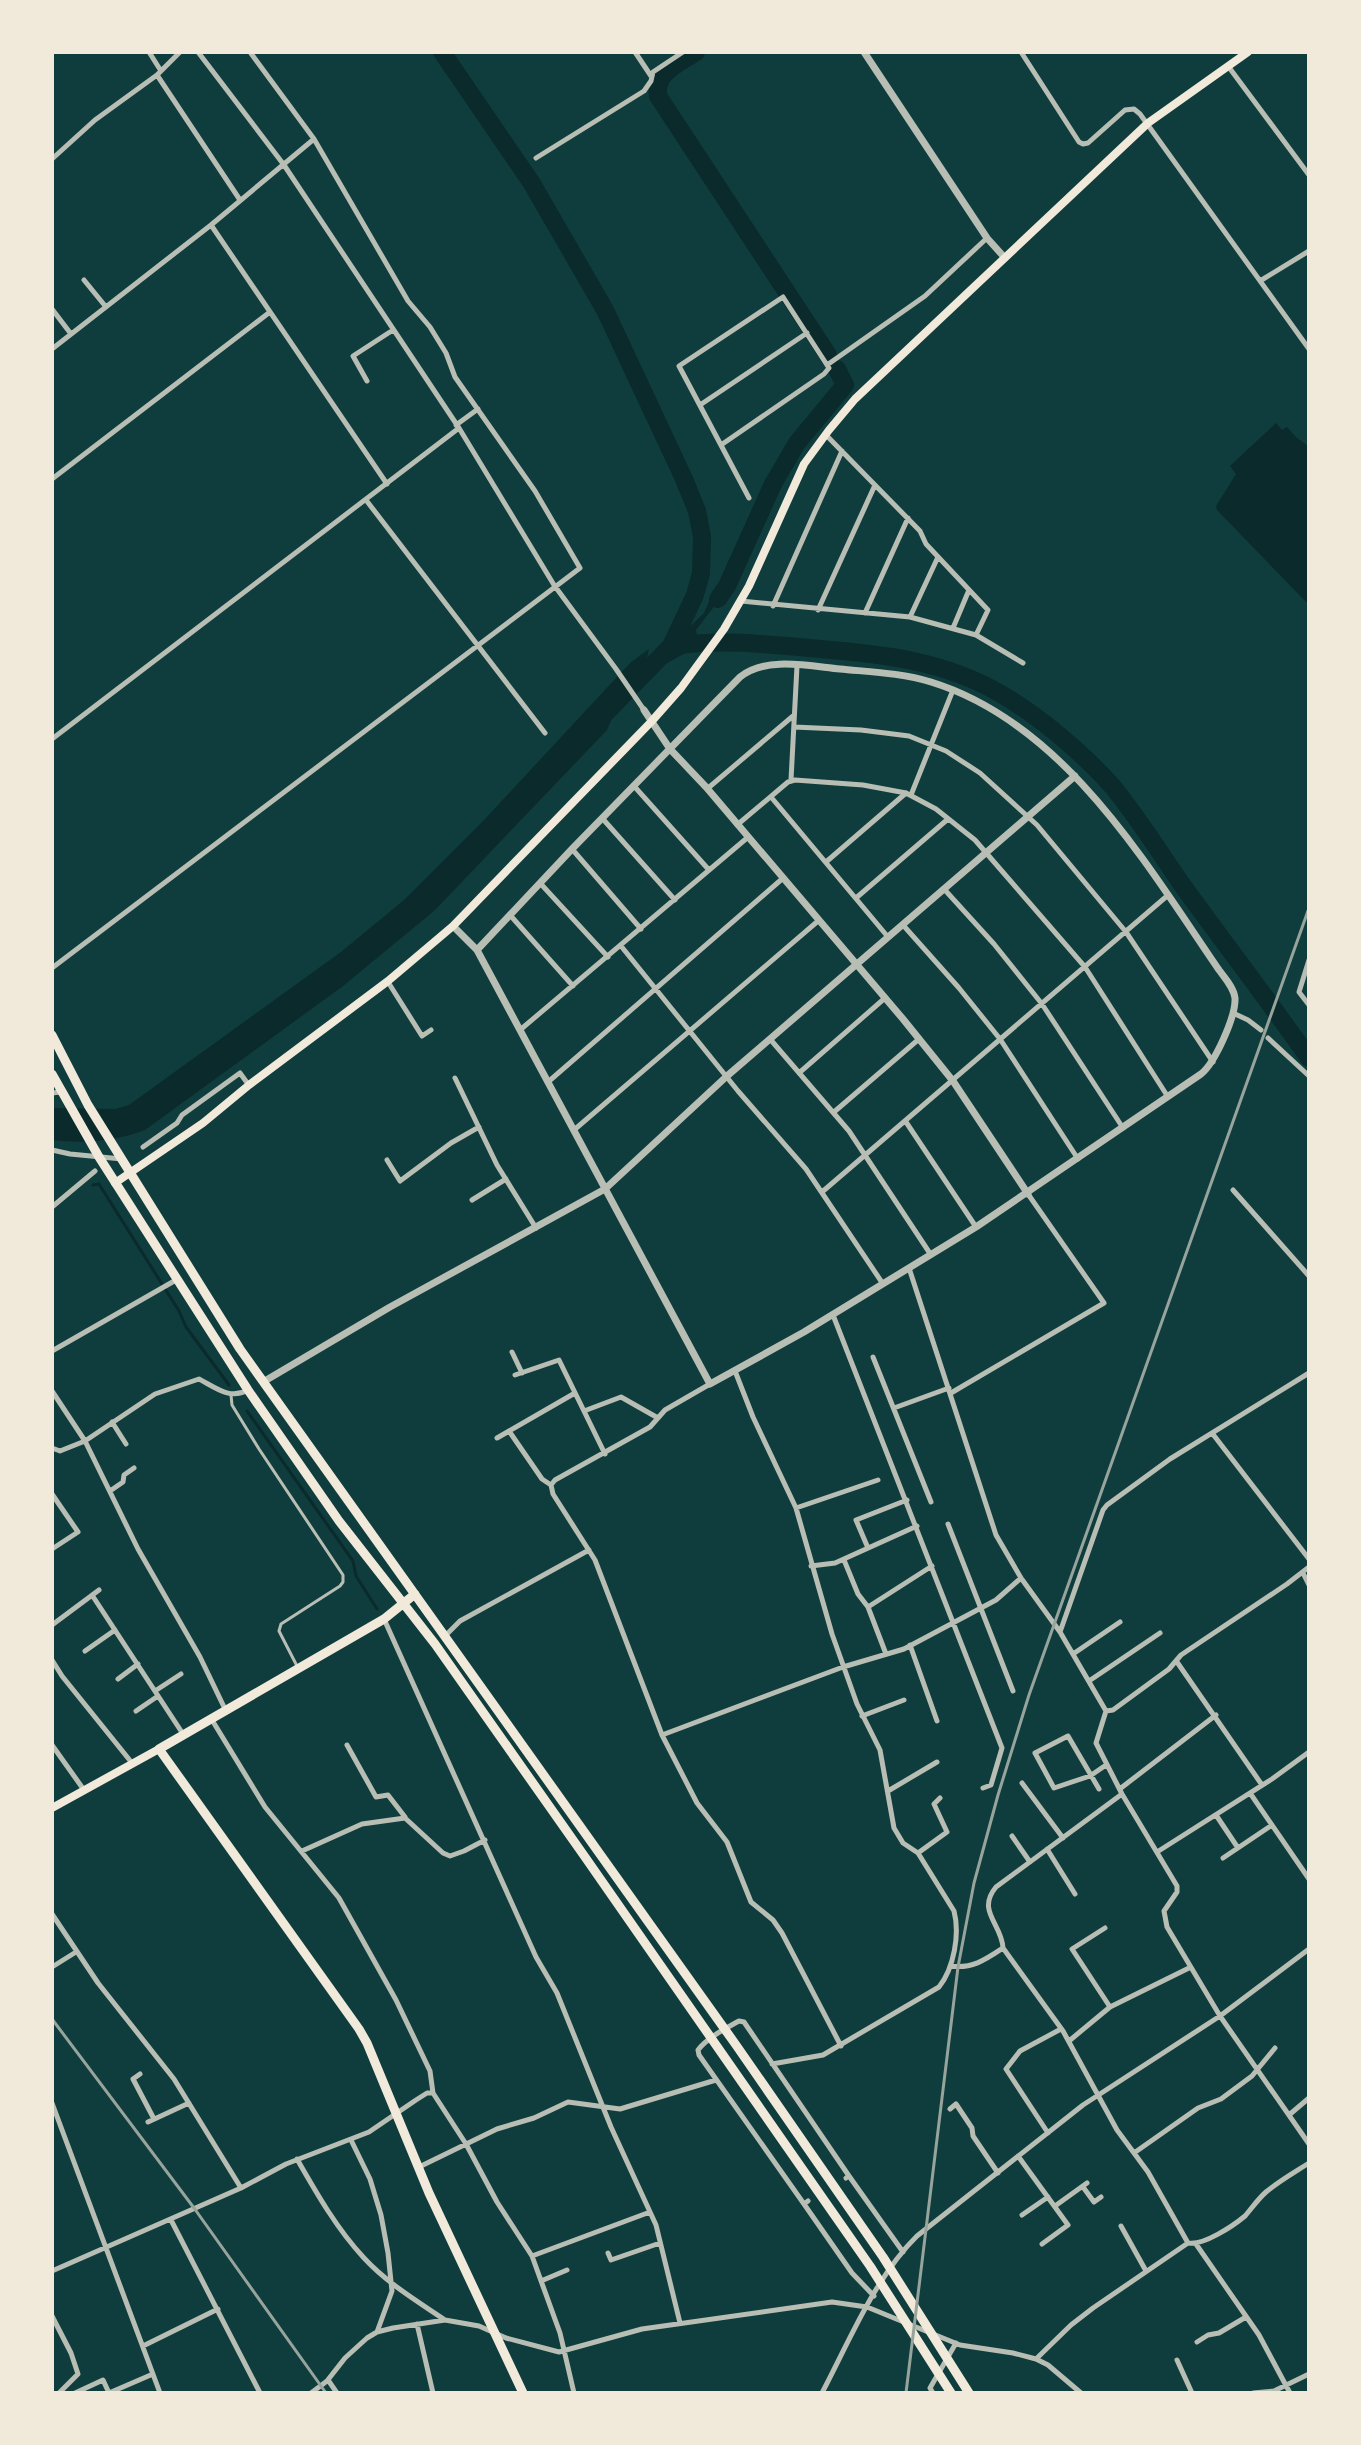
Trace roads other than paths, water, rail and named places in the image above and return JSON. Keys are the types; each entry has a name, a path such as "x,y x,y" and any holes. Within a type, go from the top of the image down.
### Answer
{"highway":[{"path":"52,1035 88,1105 165,1232 263,1382 725,2029 883,2257 969,2393"},
{"path":"52,1074 59,1094 248,1390 339,1521 435,1644 870,2266 951,2393"},
{"path":"248,1390 263,1382"},
{"path":"415,1594 384,1619 159,1749 367,2043 429,2193 523,2393"}],"main road":[{"path":"115,1183 203,1123 388,981 453,926 651,722 695,670 741,601 794,484 826,434 871,383 1148,123 1248,52"},
{"path":"52,1808 159,1749"}],"street":[{"path":"149,52 159,73 240,200"},
{"path":"52,159 95,120 159,73 180,52"},
{"path":"198,52 284,165 458,426 554,585 670,749 953,1081 1104,1303 950,1390 894,1408"},
{"path":"52,968 580,568 535,491 455,377 446,353 430,327 408,301 314,139 250,52"},
{"path":"635,52 651,76"},
{"path":"536,158 644,91 653,72 683,52"},
{"path":"864,52 987,238 1005,258"},
{"path":"1021,52 1079,142 1088,143 1130,108 1148,123 1309,349"},
{"path":"1227,66 1309,175"},
{"path":"52,349 211,225 314,139"},
{"path":"211,225 387,484"},
{"path":"827,365 925,296 987,238"},
{"path":"1260,281 1309,251"},
{"path":"84,280 106,307"},
{"path":"721,445 829,368 783,297 679,366 749,498"},
{"path":"52,309 71,334"},
{"path":"52,479 270,312"},
{"path":"367,381 353,356 393,330"},
{"path":"700,405 807,333"},
{"path":"354,379 363,374"},
{"path":"52,739 387,484 479,409"},
{"path":"826,434 920,531 926,544 988,610 976,635"},
{"path":"773,606 842,451"},
{"path":"818,610 875,485"},
{"path":"366,500 545,733"},
{"path":"865,613 908,518"},
{"path":"910,617 938,557"},
{"path":"953,628 969,590"},
{"path":"741,601 910,617 976,635 1023,663"},
{"path":"477,950 602,818 750,670 773,664 901,675 953,690 1000,714 1075,776 1113,818 1232,990 1235,1003 1213,1062 1169,1097 976,1227 833,1315 665,1410 650,1427 551,1485"},
{"path":"791,781 797,666"},
{"path":"826,862 909,794 953,690"},
{"path":"707,789 794,716"},
{"path":"794,727 876,731 909,736 963,760 1029,816 1126,932 1213,1062"},
{"path":"263,1382 390,1307 605,1189 727,1076 1075,776"},
{"path":"737,825 791,781 863,785 909,794 936,809 987,851 1085,967 1169,1097"},
{"path":"634,786 709,870"},
{"path":"771,797 888,937"},
{"path":"602,818 675,900"},
{"path":"856,898 948,819"},
{"path":"520,1030 747,838"},
{"path":"572,849 641,929"},
{"path":"548,1082 782,879"},
{"path":"540,883 608,957"},
{"path":"944,889 1042,1004 1123,1128"},
{"path":"822,1192 1167,896"},
{"path":"510,915 573,986"},
{"path":"574,1130 818,921"},
{"path":"903,925 1000,1039 1078,1159"},
{"path":"453,926 477,950 710,1384"},
{"path":"621,946 738,1091 806,1169 883,1284"},
{"path":"1309,960 1299,992 1309,1005"},
{"path":"388,981 422,1036 431,1030"},
{"path":"799,1073 885,998"},
{"path":"1232,1012 1261,1030"},
{"path":"1268,1038 1309,1076"},
{"path":"770,1039 834,1112 931,1255"},
{"path":"834,1112 919,1039"},
{"path":"143,1147 240,1073 249,1085"},
{"path":"455,1078 506,1179 536,1228"},
{"path":"906,1122 976,1227"},
{"path":"387,1160 400,1181 451,1143 479,1127"},
{"path":"52,1150 70,1154 96,1152 122,1159"},
{"path":"52,1207 95,1171"},
{"path":"472,1200 506,1179"},
{"path":"1233,1190 1309,1276"},
{"path":"909,1268 996,1535 1021,1578 1060,1632 1106,1711 1096,1743 1177,1886 1164,1917 1220,2016 1309,2144"},
{"path":"52,1351 176,1280"},
{"path":"833,1315 1002,1748 991,1785 983,1788"},
{"path":"512,1352 519,1374 559,1360 605,1454"},
{"path":"873,1357 931,1502"},
{"path":"735,1371 796,1508 843,1667 862,1716 880,1750 894,1828 903,1843 918,1853 954,1911 956,1929 950,1966 939,1987 841,2046 808,2059 772,2064"},
{"path":"1060,1632 1103,1510 1125,1491 1212,1433 1309,1373"},
{"path":"52,1448 60,1451 85,1441 155,1394 199,1379 231,1395 248,1390"},
{"path":"52,1391 85,1441 138,1549 200,1657 226,1710"},
{"path":"497,1438 575,1393"},
{"path":"584,1411 621,1397 658,1418"},
{"path":"112,1422 126,1444"},
{"path":"509,1431 542,1479 551,1485 553,1494 589,1550 662,1735 697,1803 727,1842 751,1902 773,1920 782,1933 841,2046"},
{"path":"1212,1433 1309,1559"},
{"path":"110,1491 123,1482 124,1475 134,1468"},
{"path":"796,1508 878,1480"},
{"path":"52,1494 78,1532 52,1549"},
{"path":"868,1548 856,1520 907,1500"},
{"path":"948,1524 1013,1691"},
{"path":"811,1566 844,1560 917,1526"},
{"path":"435,1644 460,1621 589,1550"},
{"path":"844,1560 858,1594 868,1607 886,1654"},
{"path":"868,1607 932,1566"},
{"path":"1106,1711 1113,1710 1177,1662 1181,1655 1309,1567"},
{"path":"1303,1573 1309,1585"},
{"path":"662,1735 910,1645 996,1600 1021,1578"},
{"path":"52,1625 99,1590"},
{"path":"92,1595 184,1735"},
{"path":"384,1619 536,1957 557,1993 650,2212 680,2323"},
{"path":"1073,1654 1120,1622"},
{"path":"85,1651 115,1630"},
{"path":"1089,1681 1160,1633"},
{"path":"910,1645 937,1721"},
{"path":"52,1660 133,1764"},
{"path":"1177,1662 1262,1785"},
{"path":"118,1679 138,1664"},
{"path":"136,1711 181,1674"},
{"path":"862,1716 904,1700"},
{"path":"1188,2243 1148,2172 1117,2130 1069,2041 1003,1948 989,1911 990,1895 996,1887 1063,1838 1216,1715"},
{"path":"211,1719 265,1807 339,1898 396,2000 430,2071 433,2093 532,2256 564,2351 574,2393"},
{"path":"1099,1789 1090,1776 1068,1736 1035,1753 1054,1788 1090,1776 1106,1765"},
{"path":"52,1745 84,1790"},
{"path":"347,1745 376,1797 388,1795 405,1818 443,1853 450,1856 485,1840"},
{"path":"1157,1852 1309,1752"},
{"path":"888,1791 937,1762"},
{"path":"1022,1783 1063,1838"},
{"path":"1250,1793 1309,1879"},
{"path":"918,1853 947,1832 934,1804 940,1798"},
{"path":"1216,1815 1238,1848"},
{"path":"302,1851 362,1824 405,1818"},
{"path":"1223,1858 1272,1825"},
{"path":"1012,1836 1030,1862"},
{"path":"1047,1849 1075,1894"},
{"path":"52,1914 98,1983 165,2067 241,2188"},
{"path":"52,1931 60,1926"},
{"path":"1105,1928 1072,1949 1110,2007"},
{"path":"950,1966 977,1965 1003,1948"},
{"path":"822,2393 867,2307 903,2252 925,2229 1097,2095 1220,2016 1309,1949"},
{"path":"52,1967 76,1952"},
{"path":"1069,2041 1110,2007 1191,1967"},
{"path":"874,2296 852,2273 698,2050 741,2020 847,2177 903,2252"},
{"path":"1048,2133 1006,2069 1020,2051 1061,2029"},
{"path":"1134,2153 1198,2108 1221,2099 1258,2070 1275,2048"},
{"path":"140,2074 133,2079 151,2121 189,2103"},
{"path":"419,2167 497,2129 534,2118 568,2102 620,2109 716,2080"},
{"path":"52,2271 241,2188 297,2159 369,2132 427,2093 433,2093"},
{"path":"1289,2115 1309,2098"},
{"path":"52,2103 160,2393"},
{"path":"950,2109 956,2104 998,2173"},
{"path":"351,2140 370,2179 381,2215 392,2283 377,2332"},
{"path":"1018,2156 1068,2225 1042,2244"},
{"path":"297,2159 326,2209 366,2260 392,2283 445,2320"},
{"path":"1036,2359 1082,2316 1188,2243 1196,2244 1244,2216 1263,2194 1309,2163"},
{"path":"1055,2206 1085,2185 1094,2202 1101,2197"},
{"path":"1022,2215 1048,2197"},
{"path":"532,2256 650,2212"},
{"path":"171,2220 260,2393"},
{"path":"1121,2226 1147,2271"},
{"path":"608,2253 611,2260 660,2243"},
{"path":"1196,2244 1267,2348 1290,2393"},
{"path":"541,2281 567,2270"},
{"path":"315,2392 345,2358 377,2332 417,2324 445,2320 479,2326 547,2351 564,2351 680,2323 832,2302 867,2307 956,2343 1036,2359 1048,2365 1081,2393"},
{"path":"143,2346 218,2309"},
{"path":"52,2316 78,2374 60,2393"},
{"path":"1197,2342 1246,2317"},
{"path":"417,2324 433,2393"},
{"path":"933,2393 930,2388 956,2343"},
{"path":"1177,2360 1192,2393"},
{"path":"75,2393 103,2380 109,2393 153,2374"},
{"path":"1253,2393 1274,2391 1309,2374"},
{"path":"328,2380 337,2393"}],"lane":[{"path":"231,1395 232,1405 259,1449 343,1575 340,1586 281,1624 279,1631 299,1668"}],"water":[{"path":"1276,423 1282,430 1287,427 1309,447 1309,605 1216,506 1236,474 1230,466"},
{"path":"728,579 732,581 729,587 696,630 697,636 706,638 700,645 616,696 610,704 611,720 607,730 434,911 343,986 145,1130 99,1141 52,1140 52,1108 115,1109 129,1105 341,952 404,900 485,819 630,663 649,649 647,658 650,658 679,637 704,613 712,595 715,598"}],"waterway":[{"path":"442,52 531,182 605,310 697,511 702,537 701,573 695,595 671,646 594,725"},
{"path":"696,52 664,75 658,96 828,355"},
{"path":"718,599 727,586 773,484 797,443 845,385 837,369"},
{"path":"680,645 750,643 890,657 958,674 1016,703 1060,736 1113,787 1309,1058"},
{"path":"93,1185 99,1184 186,1327 229,1385"},
{"path":"247,1411 353,1561 356,1576 377,1609"}],"railway":[{"path":"906,2393 958,1967 974,1883 1029,1695 1309,908"},
{"path":"52,2019 194,2208 326,2393"}]}
